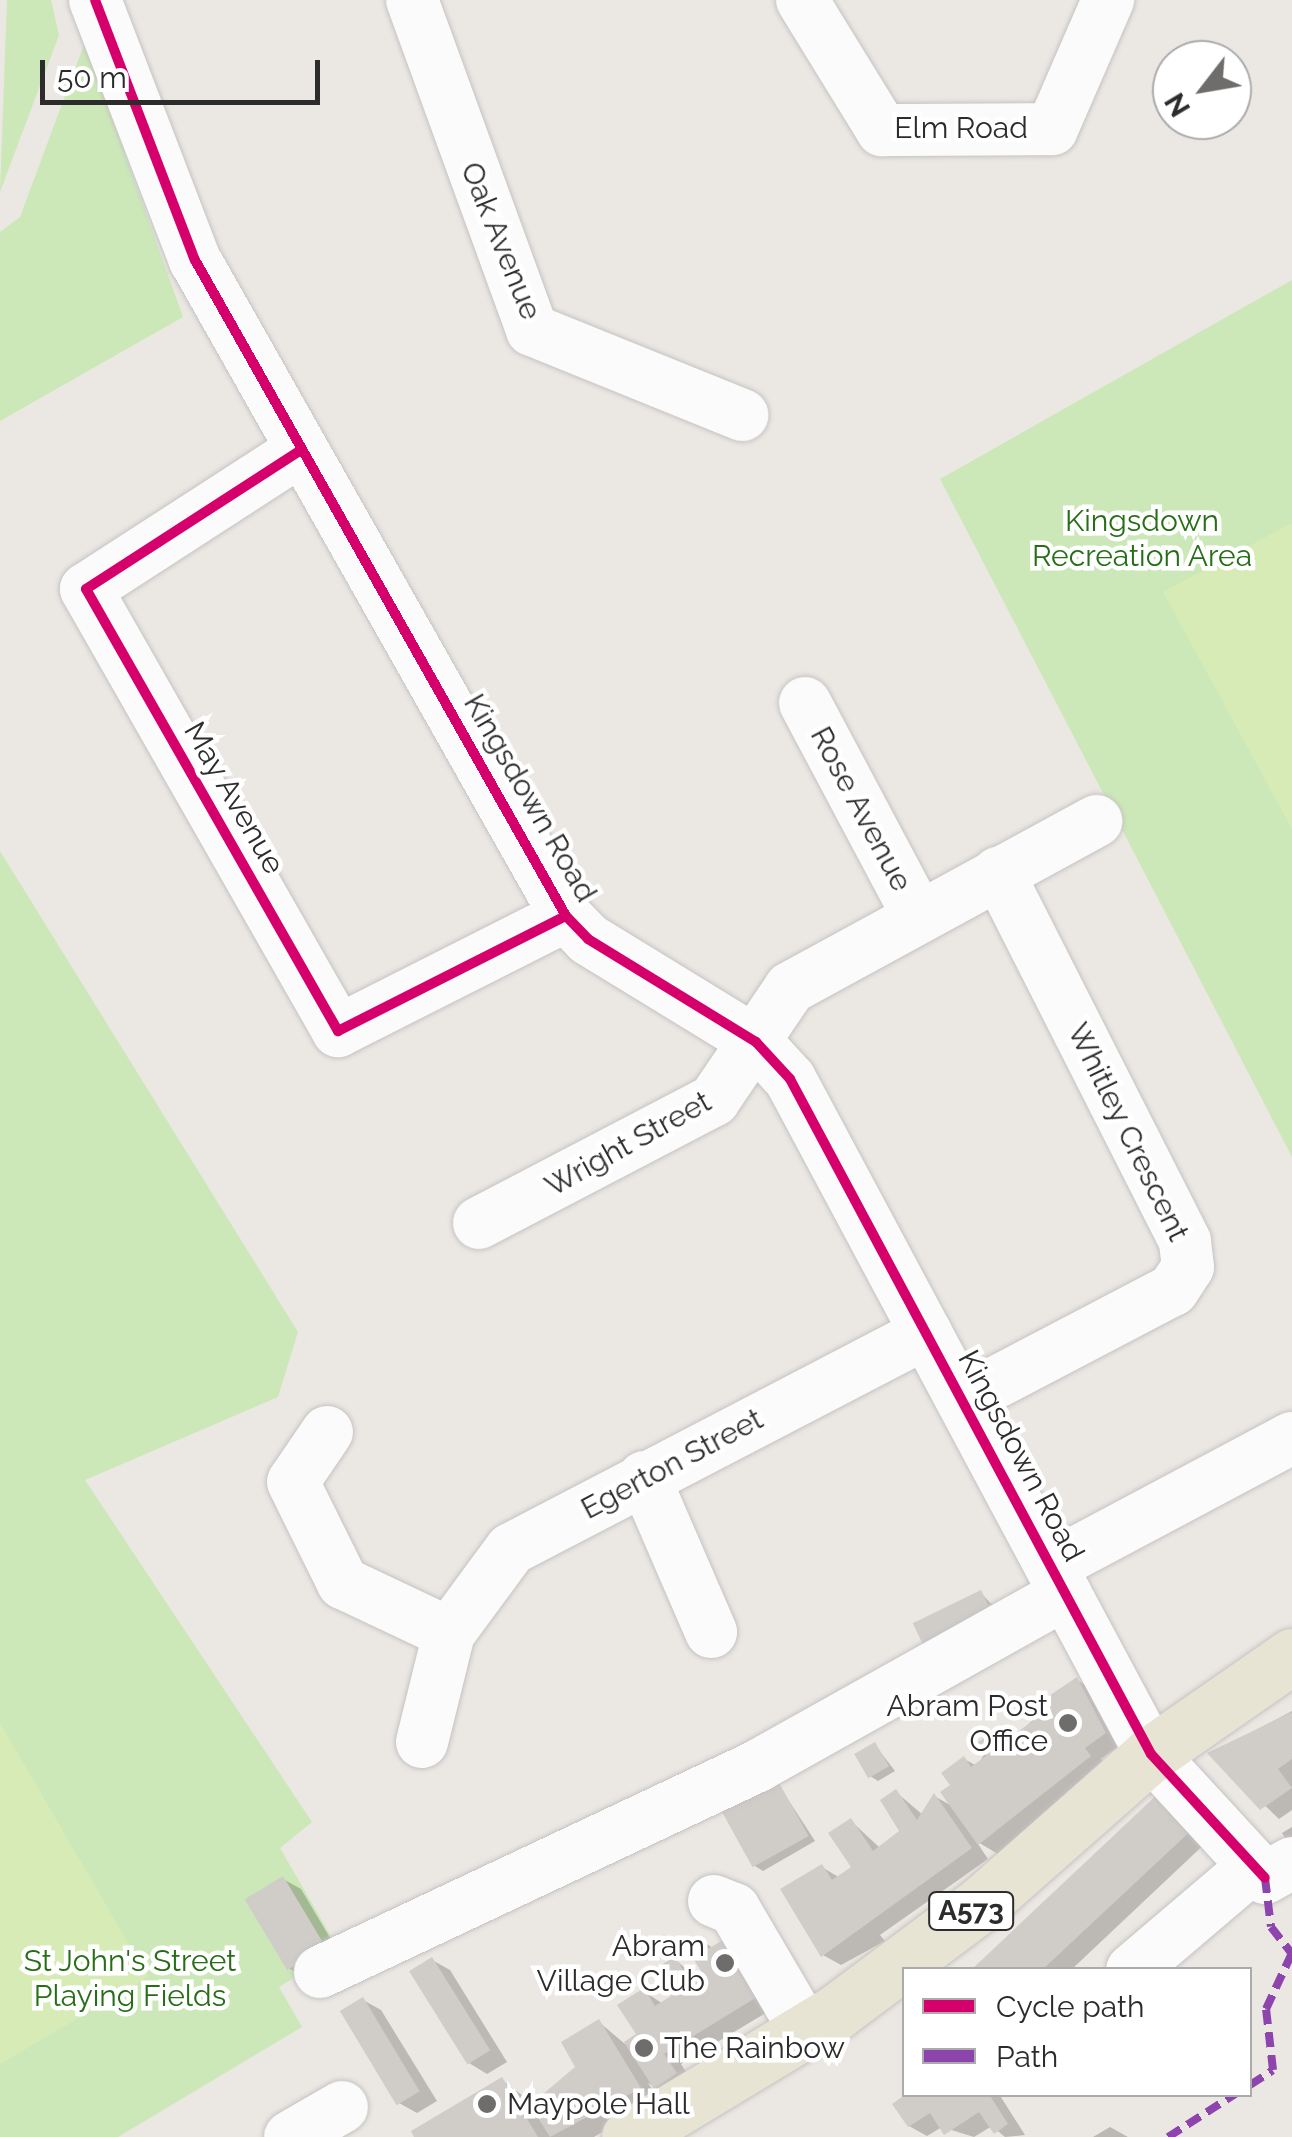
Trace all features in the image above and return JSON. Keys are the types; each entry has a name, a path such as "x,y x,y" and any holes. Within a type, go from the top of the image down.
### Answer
{"main road":[{"name":"A573","path":"630,2137 805,2030 980,1904 1150,1754 1292,1656"}],"street":[{"name":"Kingsdown Road","path":"95,0 195,260 566,916 588,940 756,1042 790,1079 926,1333 966,1398 1150,1754 1270,1869"},
{"name":"Oak Avenue","path":"412,0 532,330 742,415"},
{"name":"Elm Road","path":"802,0 882,130 901,130 1052,129 1108,0"},
{"name":"May Avenue","path":"302,450 86,589 338,1031 566,916"},
{"name":"Rose Avenue","path":"805,703 917,914"},
{"path":"756,1042 790,988 917,914 1096,820"},
{"name":"Whitley Crescent","path":"966,1398 1173,1290 1188,1267 1185,1241 998,873"},
{"name":"Wright Street","path":"479,1223 714,1100 756,1042"},
{"name":"Egerton Street","path":"422,1742 450,1633 511,1549 926,1333"},
{"path":"327,1432 293,1482 343,1583 450,1633"},
{"path":"320,1972 759,1765 1292,1438"},
{"path":"644,1477 711,1632"},
{"path":"1136,1967 1270,1869"},
{"path":"714,1902 734,1909 805,2030"},
{"path":"290,2137 342,2108"}],"green space":[{"path":"7,0 51,0 59,35 0,192"},
{"path":"85,42 183,317 0,421 0,232 20,217"},
{"name":"Kingsdown Recreation Area","path":"1292,280 1292,1157 940,479"},
{"path":"1292,523 1292,829 1163,592"},
{"name":"St John's Street Playing Fields","path":"0,851 298,1332 278,1397 85,1480 312,1822 280,1848 339,1950 279,1987 302,2027 118,2137 0,2137"},
{"name":"St John's Street Playing Fields","path":"0,1723 148,1977 0,2064"}],"building":[{"path":"981,1590 992,1612 924,1646 913,1623"},
{"path":"1077,1677 1106,1733 1085,1748 1091,1756 978,1845 940,1792 950,1785 941,1773 964,1756 971,1767 987,1755 978,1742 1000,1726 1009,1738 1033,1721 1025,1712"},
{"path":"1292,1712 1292,1759 1278,1769 1292,1788 1260,1810 1207,1753"},
{"path":"875,1742 889,1766 868,1778 854,1754"},
{"path":"778,1781 809,1836 753,1867 722,1812"},
{"path":"896,1789 917,1820 934,1793 972,1848 821,1957 780,1889 822,1864 832,1880 851,1867 828,1833 851,1818 873,1851 899,1831 880,1800"},
{"path":"1162,1790 1196,1826 1045,1967 974,1967"},
{"path":"283,1876 326,1947 287,1970 244,1899"},
{"path":"736,1932 770,1989 664,2054 677,2073 654,2089 624,2042 636,2034 617,2005 644,1988 655,2006 671,1996 655,1969 675,1956 691,1984 704,1976 685,1945 700,1936 708,1949"},
{"path":"432,1957 490,2050 467,2065 409,1971"},
{"path":"363,1997 420,2091 397,2105 340,2011"},
{"path":"599,2019 641,2088 550,2137 530,2105 575,2067 561,2042"},
{"name":"Maypole Hall","path":"502,2077 538,2137 414,2137 411,2131"},
{"path":"902,2097 991,2097 1008,2124 994,2134 979,2112 944,2135 930,2113 908,2127 892,2104"}],"marked path":[{"path":"1265,1878 1271,1927 1292,1954"},
{"path":"1252,2084 1273,2070 1266,2009 1292,1953"},
{"path":"1168,2137 1230,2097"}],"cycle path":[{"path":"95,0 195,260 566,916 588,939 756,1042 790,1079 1151,1754 1265,1878"},
{"path":"301,450 86,589 338,1031 566,916"}],"place":[{"name":"Abram Post Office","path":"1068,1723"},
{"name":"Abram Village Club","path":"725,1963"},
{"name":"The Rainbow","path":"644,2048"},
{"name":"Maypole Hall","path":"487,2104"}]}
